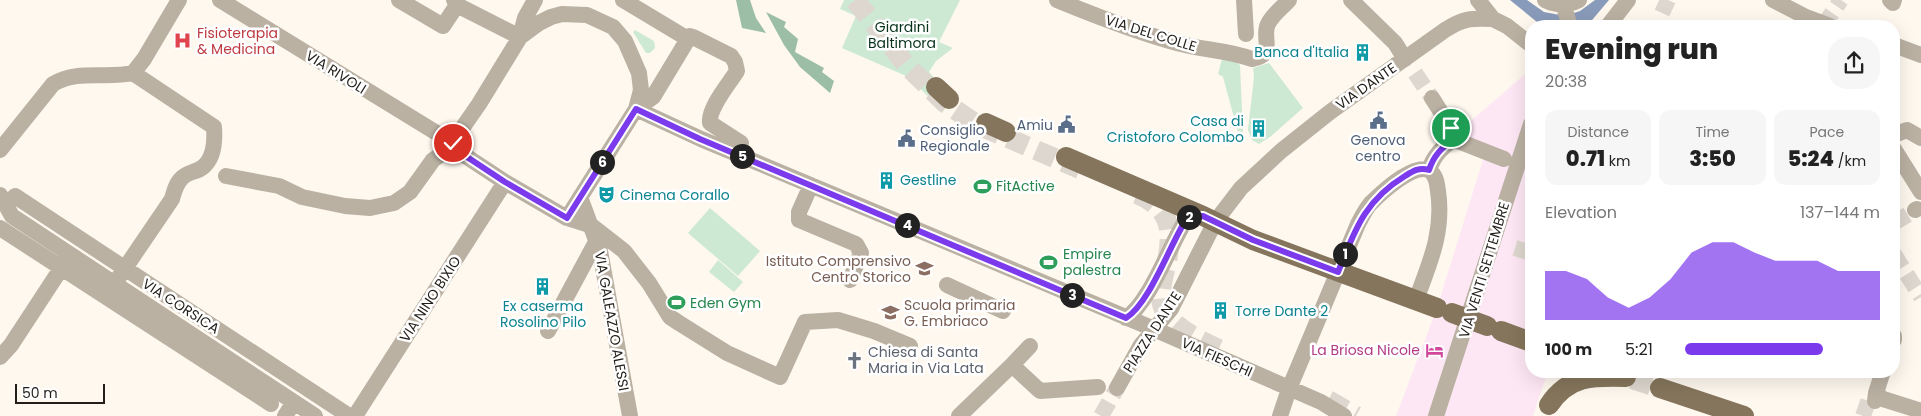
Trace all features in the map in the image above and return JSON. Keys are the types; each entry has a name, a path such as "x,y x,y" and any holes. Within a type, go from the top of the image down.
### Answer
{"main road":[{"path":"986,124 1006,132"},
{"path":"1066,157 1166,199 1253,240 1525,340"},
{"path":"1547,410 1558,378"},
{"path":"1547,410 1555,396 1571,383 1585,378"},
{"path":"1660,388 1744,416"}],"street":[{"path":"133,73 144,59 179,0"},
{"name":"VIA RIVOLI","path":"220,0 453,143 464,155 505,182 594,233"},
{"path":"400,0 443,26 455,2 520,37"},
{"path":"226,176 279,186 302,198 345,206 370,208 394,203 410,192 433,160 453,143 520,37 525,18 535,0"},
{"name":"VIA DEL COLLE","path":"1057,0 1102,18 1177,43 1247,57"},
{"path":"1244,2 1247,57 1252,59 1258,58 1266,51 1267,25 1289,0"},
{"path":"1351,0 1395,43 1405,59"},
{"path":"1478,0 1493,18 1525,40"},
{"path":"1545,0 1562,4 1571,4 1579,0"},
{"path":"1613,20 1628,0"},
{"path":"1772,0 1813,20"},
{"path":"614,27 631,2 688,39"},
{"path":"1562,4 1568,20"},
{"path":"520,37 539,23 552,17 562,14 587,15 614,27 625,41 639,73 641,90 636,109 567,218"},
{"name":"VIA DANTE","path":"1270,160 1330,112 1445,30 1466,19 1493,18"},
{"path":"636,109 653,96 690,36 731,56 735,62 737,71 709,117 710,123 741,143"},
{"path":"1900,47 1921,55"},
{"path":"0,150 53,84 74,76 133,73 214,127 215,138 212,152 204,166 182,177 172,199 114,284"},
{"path":"1432,98 1451,128 1453,139"},
{"name":"VIA FIESCHI","path":"636,109 700,139 1154,329 1289,388 1320,409 1344,416"},
{"path":"1900,133 1907,130 1921,138"},
{"path":"1429,170 1433,159 1440,149 1453,139"},
{"path":"1453,139 1504,159"},
{"name":"VIA VENTI SETTEMBRE","path":"1436,416 1469,319 1525,141"},
{"path":"1900,159 1921,192"},
{"name":"PIAZZA DANTE","path":"1117,388 1141,346 1171,309 1209,219 1270,160"},
{"path":"1280,416 1289,388 1358,224 1371,204 1394,184 1413,171 1422,168 1429,170 1435,177 1440,226 1416,300"},
{"name":"VIA NINO BIXIO","path":"355,416 505,182"},
{"path":"811,185 800,212 799,220 856,244 861,253 850,280"},
{"name":"VIA CORSICA","path":"271,404 66,262 6,216 7,196 124,269 349,416"},
{"name":"VIA GALEAZZO ALESSI","path":"580,197 594,233 630,416"},
{"name":"PIAZZA DANTE","path":"1126,318 1135,313 1145,297 1187,218 1209,219"},
{"name":"VIA CORSICA","path":"0,228 114,284 315,416"},
{"path":"548,331 594,233 624,251 633,261 670,317 727,353 780,377 805,322 838,320 874,331 910,346"},
{"path":"0,357 11,345 66,262"},
{"path":"947,285 1003,311"},
{"path":"960,416 1030,346"},
{"path":"1012,365 1040,391 1098,387"},
{"path":"1880,378 1873,398 1884,398 1921,410"},
{"path":"285,416 294,402"}],"shaded area":[{"path":"1525,74 1525,378 1546,378 1533,416 1396,416 1437,308 1486,150 1462,140 1472,120"}],"green space":[{"path":"736,0 750,0 756,18 766,33 742,28"},
{"name":"Giardini Baltimora","path":"844,0 960,0 939,42 953,48 936,61 929,72 939,83 929,97 906,76 842,48 856,16 840,9"},
{"path":"766,12 786,22 784,27 798,39 795,52 824,68 822,72 834,81 830,93 800,67 784,45"},
{"path":"635,30 654,41 655,48 650,53 646,53 633,32"},
{"path":"1222,59 1234,60 1240,65 1243,135 1239,136 1223,77 1218,74"},
{"path":"1269,63 1303,108 1270,137 1259,144 1252,140 1248,130 1254,77 1253,68"},
{"path":"710,208 760,251 738,276 688,233"},
{"path":"718,260 743,282 734,292 709,272"}],"water":[{"path":"1510,0 1527,0 1544,12 1565,16 1562,20 1535,20"},
{"path":"1595,0 1609,0 1592,20 1574,20 1568,15 1580,11"}],"tunnel":[{"path":"855,0 907,66 945,103 978,125 1080,169"},
{"path":"1662,13 1668,0"},
{"path":"1827,20 1841,0"},
{"path":"1415,73 1432,98"},
{"path":"1137,194 1159,208 1165,217 1168,227 1170,237 1169,249 1161,293 1161,302 1165,311 1183,330 1225,352"},
{"path":"1900,219 1915,210"},
{"path":"1515,248 1525,251"},
{"path":"1900,264 1921,297"},
{"path":"1632,379 1660,388"},
{"path":"1101,416 1117,388"},
{"path":"1863,416 1869,399"},
{"path":"1328,400 1356,416"}],"place":[{"name":"Fisioterapia & Medicina","path":"183,41"},
{"name":"Banca d'Italia","path":"1363,52"},
{"name":"Genova centro","path":"1378,120"},
{"name":"Amiu","path":"1067,125"},
{"name":"Casa di Cristoforo Colombo","path":"1258,129"},
{"name":"Consiglio Regionale","path":"906,138"},
{"name":"Gestline","path":"886,180"},
{"name":"FitActive","path":"982,186"},
{"name":"Cinema Corallo","path":"606,195"},
{"name":"Empire palestra","path":"1049,262"},
{"name":"Istituto Comprensivo Centro Storico","path":"925,269"},
{"name":"Ex caserma Rosolino Pilo","path":"543,286"},
{"name":"Eden Gym","path":"676,303"},
{"name":"Torre Dante 2","path":"1221,311"},
{"name":"Scuola primaria G. Embriaco","path":"890,313"},
{"name":"La Briosa Nicole","path":"1434,350"},
{"name":"Chiesa di Santa Maria in Via Lata","path":"854,360"}],"route":[{"path":"453,143 464,155 505,182 567,218 636,109 700,139 1126,318 1135,313 1145,297 1187,218 1203,216 1253,240 1338,272 1358,224 1371,204 1413,171 1422,168 1429,170 1433,159 1440,149 1453,139 1451,128"}]}
